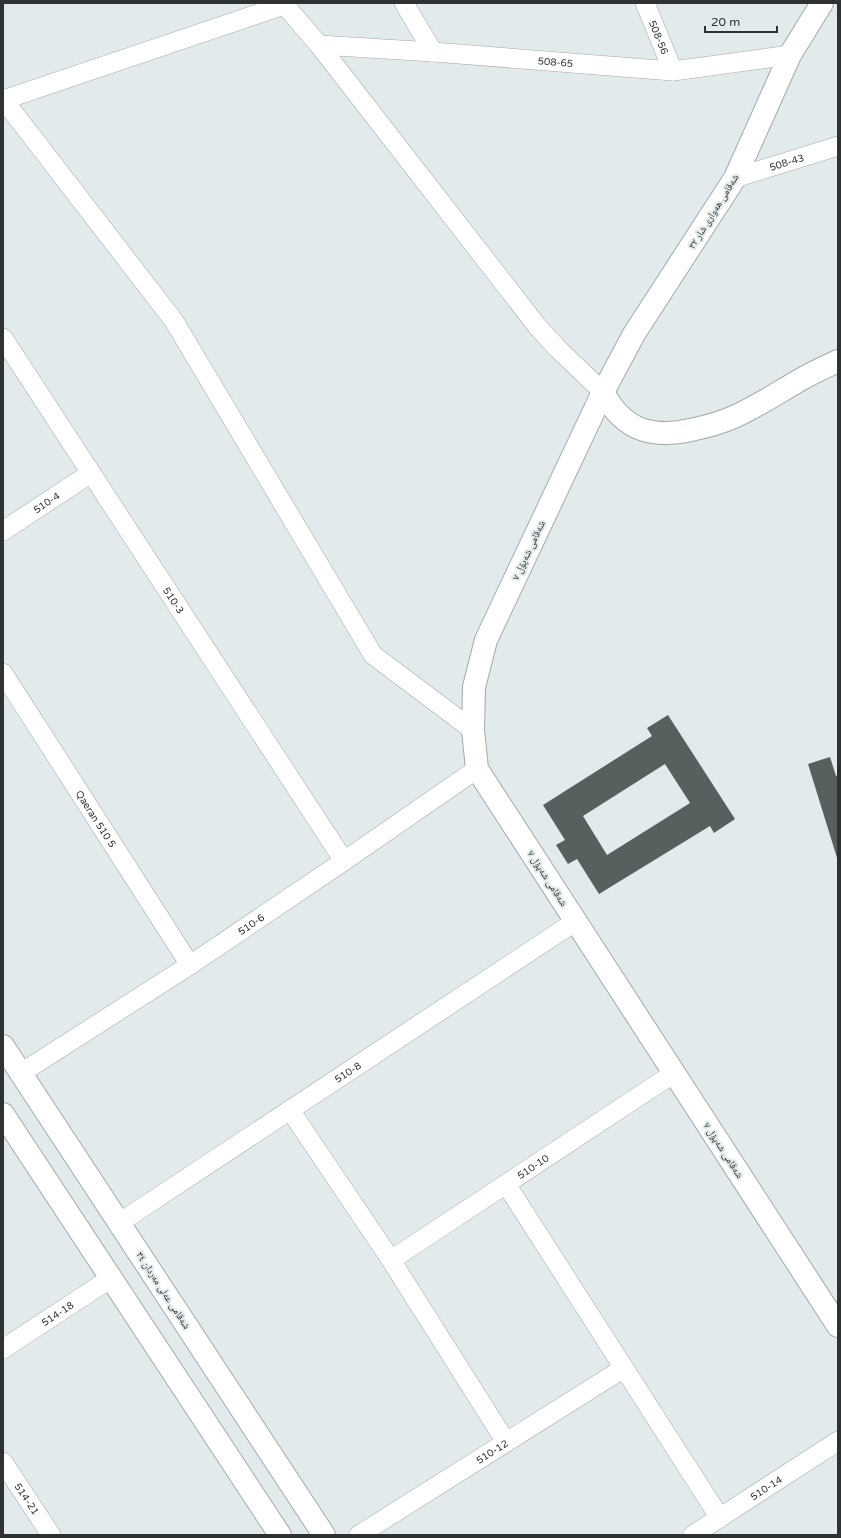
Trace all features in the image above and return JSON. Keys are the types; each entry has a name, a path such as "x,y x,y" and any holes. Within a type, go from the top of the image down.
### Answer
{"street":[{"path":"404,3 433,52"},
{"name":"508-56","path":"645,3 673,71"},
{"name":"شەقامی هەواری شار ٣٢","path":"603,392 634,334 735,178 790,55 822,3"},
{"path":"473,730 373,655 174,320 3,100 284,4 320,45 537,326 558,349 603,392 617,414 626,422 637,428 661,434 687,431 712,425 759,405 807,376 838,361"},
{"name":"508-65","path":"320,45 433,52 673,71 790,55"},
{"name":"508-43","path":"735,178 838,146"},
{"name":"510-3","path":"3,338 344,861"},
{"name":"شەقامی شەپۆل ٧","path":"603,392 486,640 474,687 473,730 477,768 838,1326"},
{"name":"510-4","path":"3,531 91,473"},
{"name":"Qaeran 510 5","path":"3,673 190,965"},
{"name":"510-6","path":"21,1073 190,965 344,861 477,768"},
{"name":"510-8","path":"119,1223 576,921"},
{"name":"شەقامی عەلی مەردان ٣٤","path":"3,1046 324,1535"},
{"name":"510-10","path":"391,1260 674,1073"},
{"path":"290,1110 391,1260 506,1442"},
{"path":"6,1125 111,1278 280,1535"},
{"path":"506,1184 720,1518"},
{"name":"514-18","path":"3,1348 111,1278"},
{"name":"510-12","path":"359,1535 624,1368"},
{"name":"510-14","path":"693,1535 838,1441"},
{"name":"514-21","path":"3,1462 51,1535"}],"building":[{"path":"668,715 735,819 714,833 710,826 599,894 577,859 568,864 556,845 565,840 543,805 652,736 647,728","holes":["665,764 690,803 607,855 583,816"]},
{"path":"830,757 836,776 838,775 838,861 808,764"}]}
